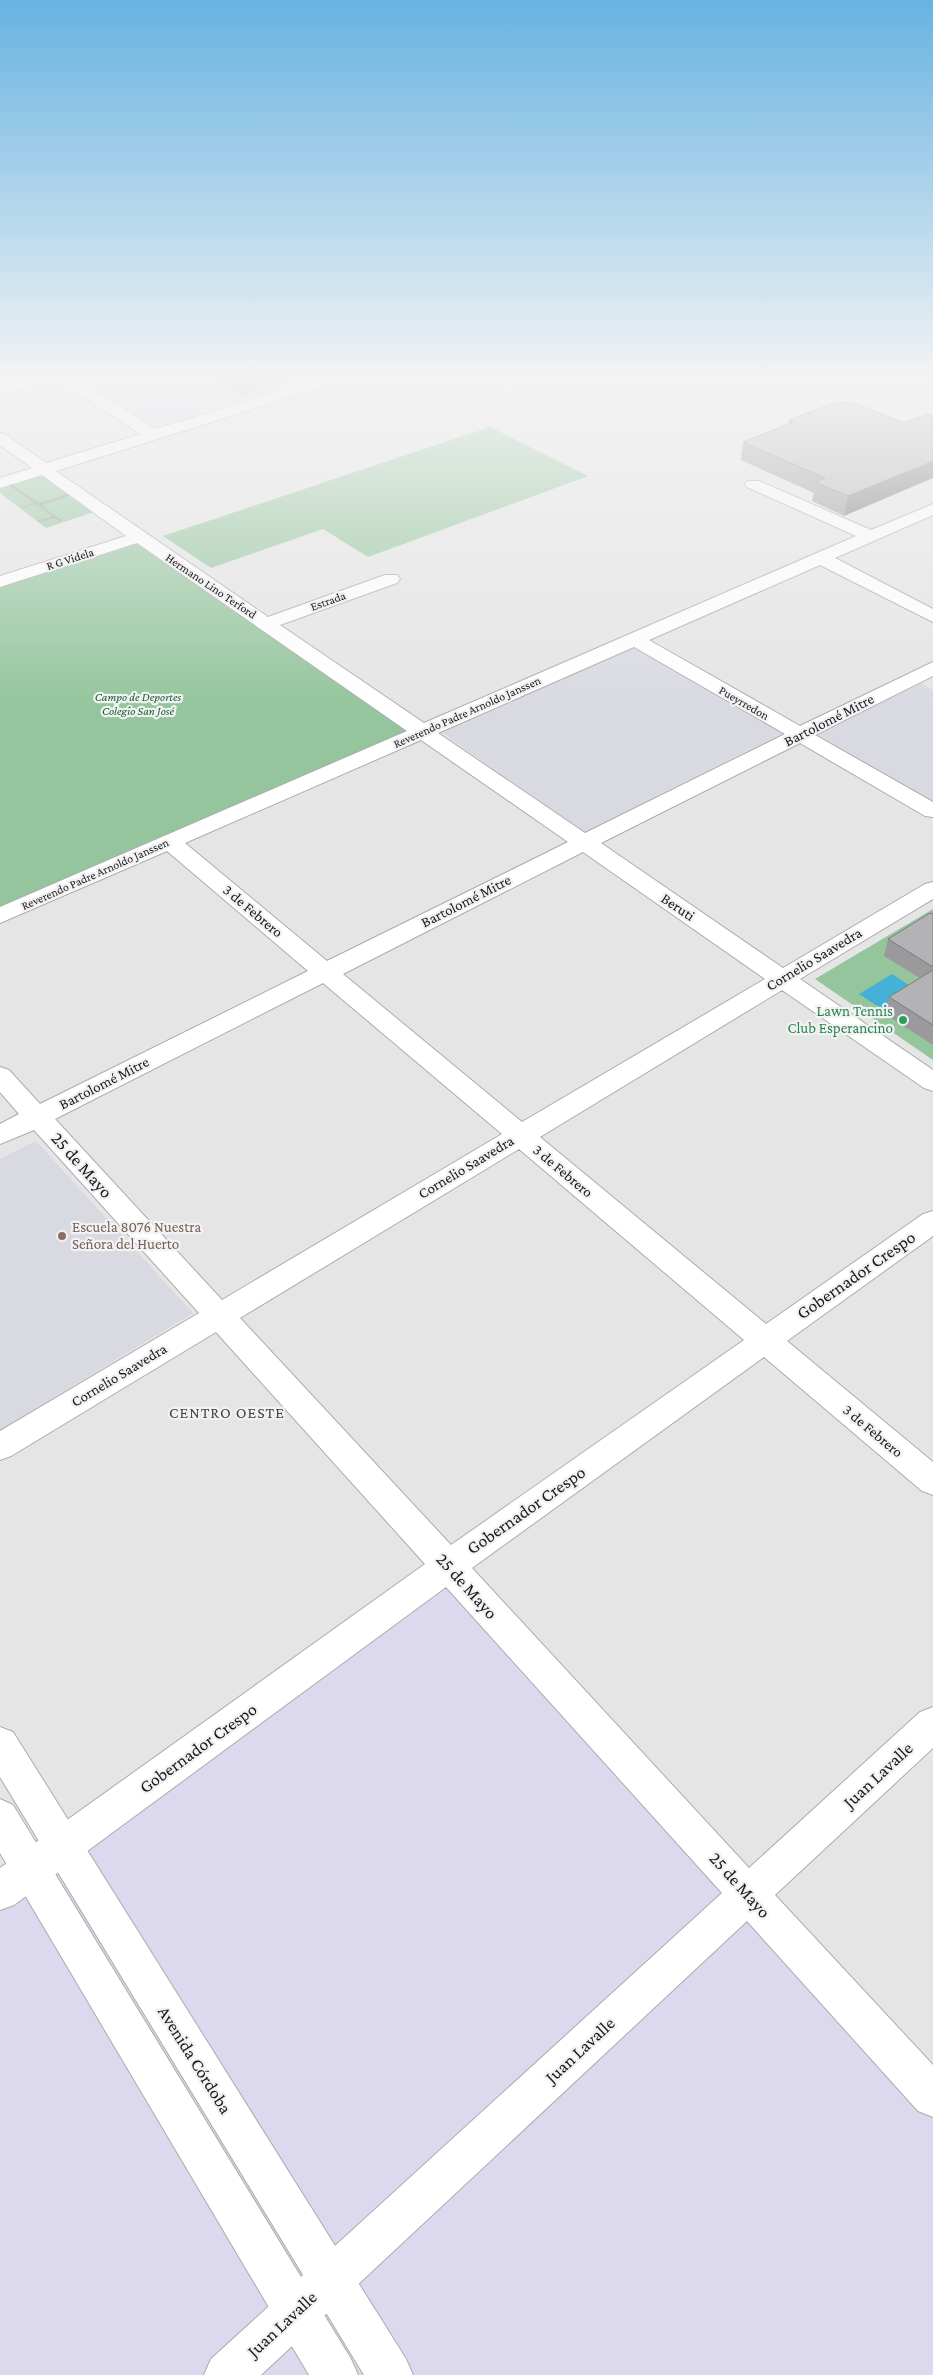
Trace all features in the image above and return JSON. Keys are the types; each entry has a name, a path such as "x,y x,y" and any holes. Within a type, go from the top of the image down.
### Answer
{"street":[{"name":"Hermano Lino Terford","path":"68,486 139,537 423,731"},
{"path":"757,486 870,536"},
{"name":"Reverendo Padre Arnoldo Janssen","path":"0,916 933,509"},
{"name":"R G Videla","path":"0,582 14,570 139,537"},
{"path":"821,558 933,616"},
{"name":"Estrada","path":"266,624 390,579"},
{"name":"Pueyrredon","path":"634,639 933,811"},
{"name":"Bartolomé Mitre","path":"0,1135 933,668"},
{"name":"Beruti","path":"423,731 933,1082"},
{"name":"3 de Febrero","path":"170,842 933,1481"},
{"name":"Cornelio Saavedra","path":"0,1446 933,888"},
{"name":"25 de Mayo","path":"0,1076 933,2096"},
{"name":"Gobernador Crespo","path":"15,1880 448,1566 933,1220"},
{"name":"Juan Lavalle","path":"228,2375 296,2310 933,1724"},
{"name":"Avenida Córdoba","path":"0,1744 390,2375"},
{"path":"0,1818 15,1880 296,2310 334,2375"}],"path":[{"path":"10,486 39,504 69,495 40,505 61,520 55,517 40,521 54,517 10,486"},
{"path":"22,507 36,503"}],"shaded area":[{"path":"632,646 783,733 584,833 440,731"},
{"path":"921,683 933,690 933,805 814,737"},
{"name":"Escuela 8076 Nuestra Señora del Huerto","path":"36,1141 193,1313 0,1430 0,1159"},
{"path":"448,1566 933,2096 933,2375 0,2375 0,1891"}],"green space":[{"path":"0,486 57,486 94,512 46,528 0,493"},
{"path":"313,486 561,486 368,557 323,529 211,568 163,536"},
{"name":"Campo de Deportes Colegio San José","path":"139,537 423,731 0,916 0,585"},
{"name":"Lawn Tennis Club Esperancino","path":"933,909 933,1060 815,979"}],"water":[{"path":"892,974 918,991 885,1011 859,994"}],"building":[{"path":"824,486 873,486 848,496"},
{"path":"930,913 933,914 933,967 888,939"},
{"path":"933,970 933,1025 889,997"}],"place":[{"name":"Lawn Tennis Club Esperancino","path":"903,1020"},
{"name":"Escuela 8076 Nuestra Señora del Huerto","path":"62,1236"}],"district":[{"name":"CENTRO OESTE","path":"227,1412"}]}
